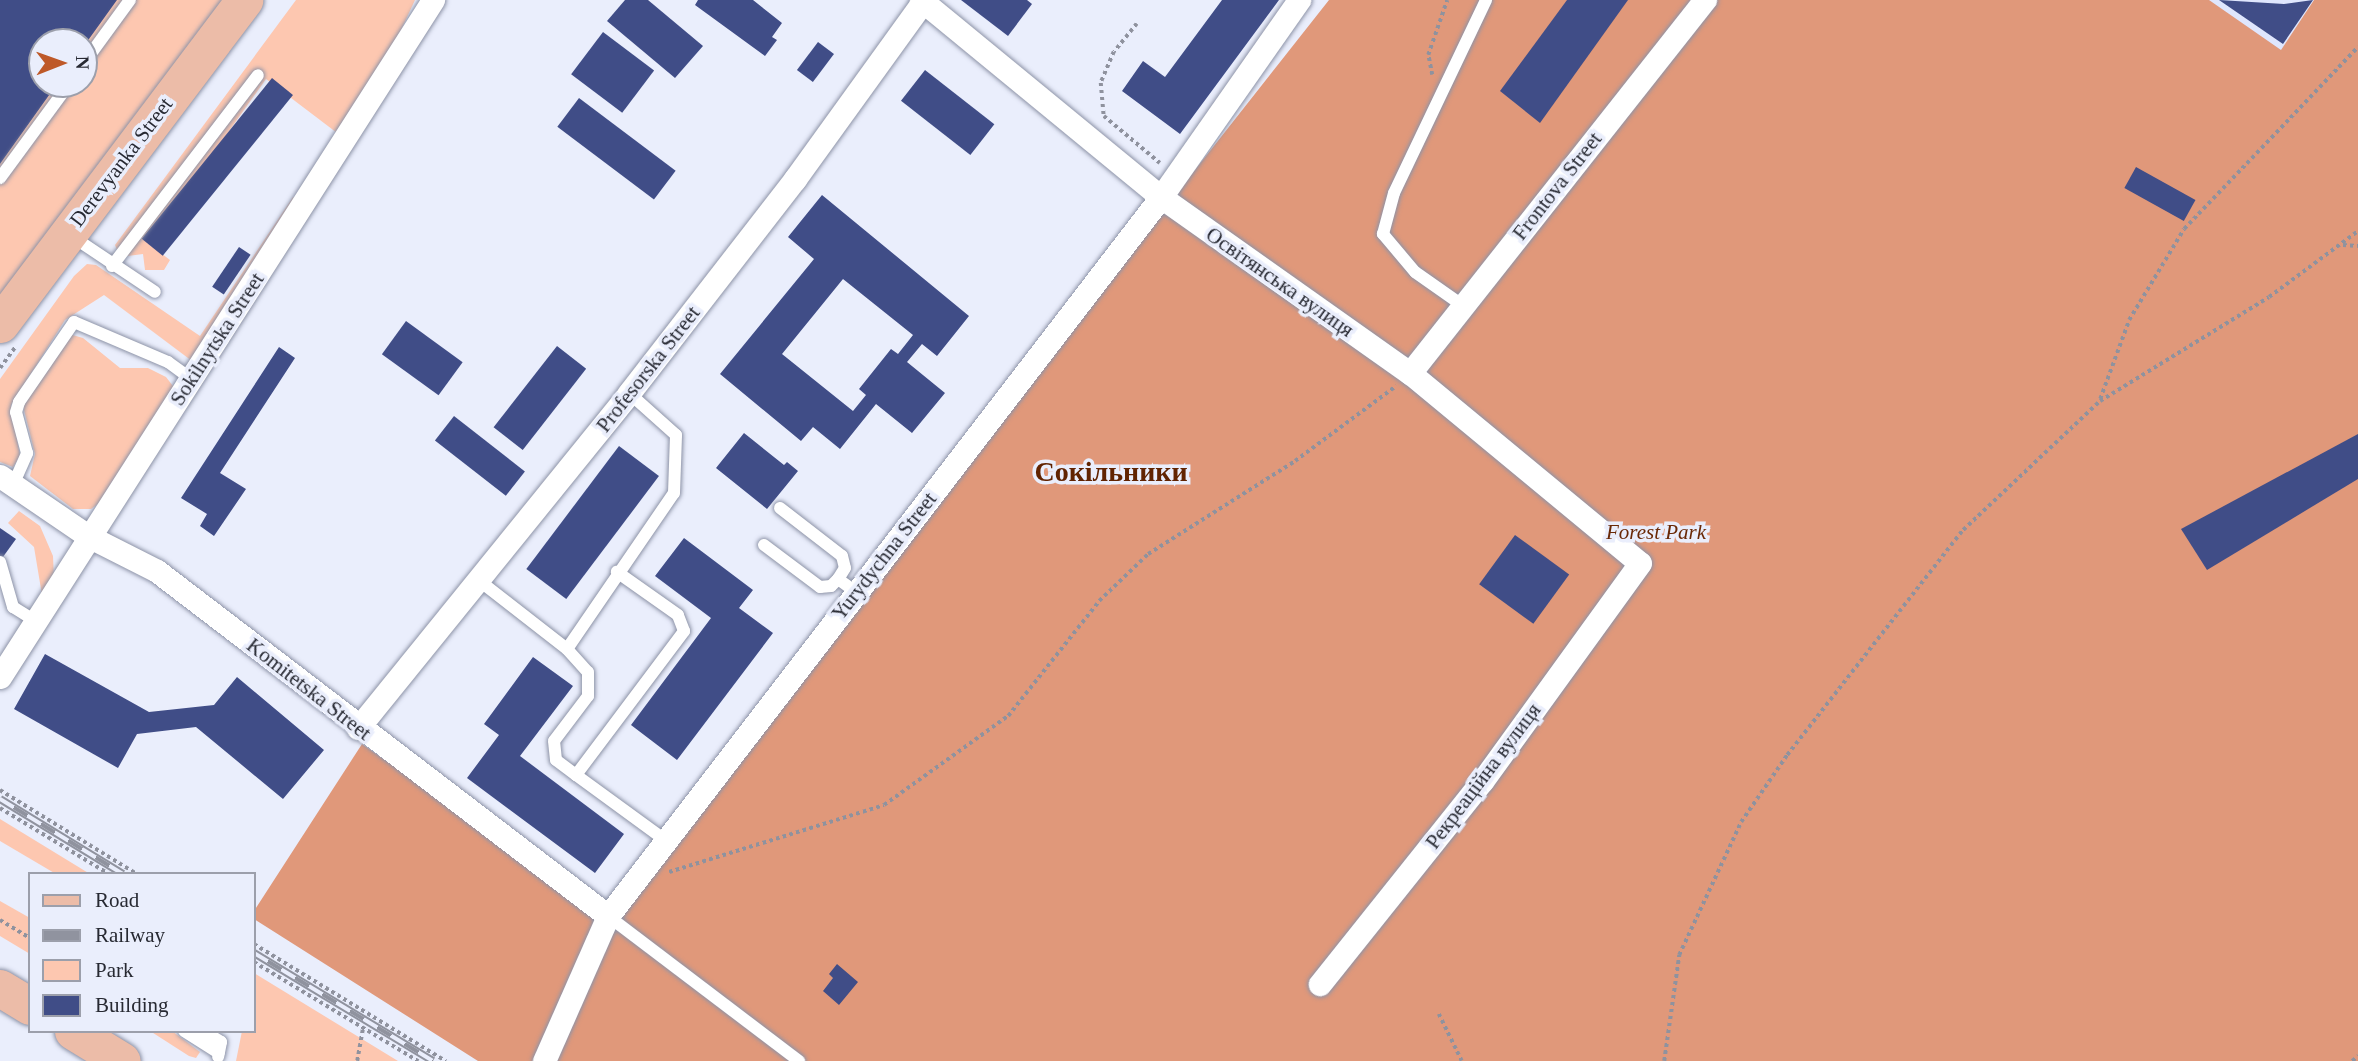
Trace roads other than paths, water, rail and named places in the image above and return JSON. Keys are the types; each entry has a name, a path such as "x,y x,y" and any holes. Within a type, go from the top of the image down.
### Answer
{"main road":[{"name":"Derevyanka Street","path":"0,324 244,0"},
{"path":"0,988 28,1005"},
{"path":"83,1033 122,1061"}],"street":[{"name":"Sokilnytska Street","path":"0,677 433,0"},
{"name":"Освітянська вулиця","path":"922,0 1161,197 1409,373 1640,563"},
{"name":"Profesorska Street","path":"358,728 481,582 795,179 922,0"},
{"name":"Yurydychna Street","path":"544,1061 608,916 847,585 1161,197 1299,0"},
{"name":"Frontova Street","path":"1409,373 1705,0"},
{"name":"Komitetska Street","path":"6,480 88,536 157,571 358,728 608,916"},
{"name":"Рекреаційна вулиця","path":"1320,984 1482,781 1640,563"}],"lane":[{"path":"98,44 130,0"},
{"path":"1462,305 1415,272 1383,234 1394,193 1486,0"},
{"path":"112,266 258,75"},
{"path":"0,178 59,98"},
{"path":"67,233 112,266 155,292"},
{"path":"6,480 27,453 16,412 19,402 74,322 168,362 191,379"},
{"path":"567,649 617,572 674,493 676,435 629,393"},
{"path":"764,545 820,587 847,585 842,556 780,508"},
{"path":"0,562 13,607 35,621"},
{"path":"576,775 684,631 678,615 617,572"},
{"path":"481,582 567,649 588,672 588,695 554,741 556,760 665,840"},
{"path":"608,916 799,1061"},
{"path":"187,1033 218,1057 221,1042 206,1033"}],"railway":[{"path":"0,799 120,872"},
{"path":"256,954 433,1061"}],"district":[{"name":"Сокільники","path":"1111,472"}],"park label":[{"name":"Forest Park","path":"1656,532"}]}
